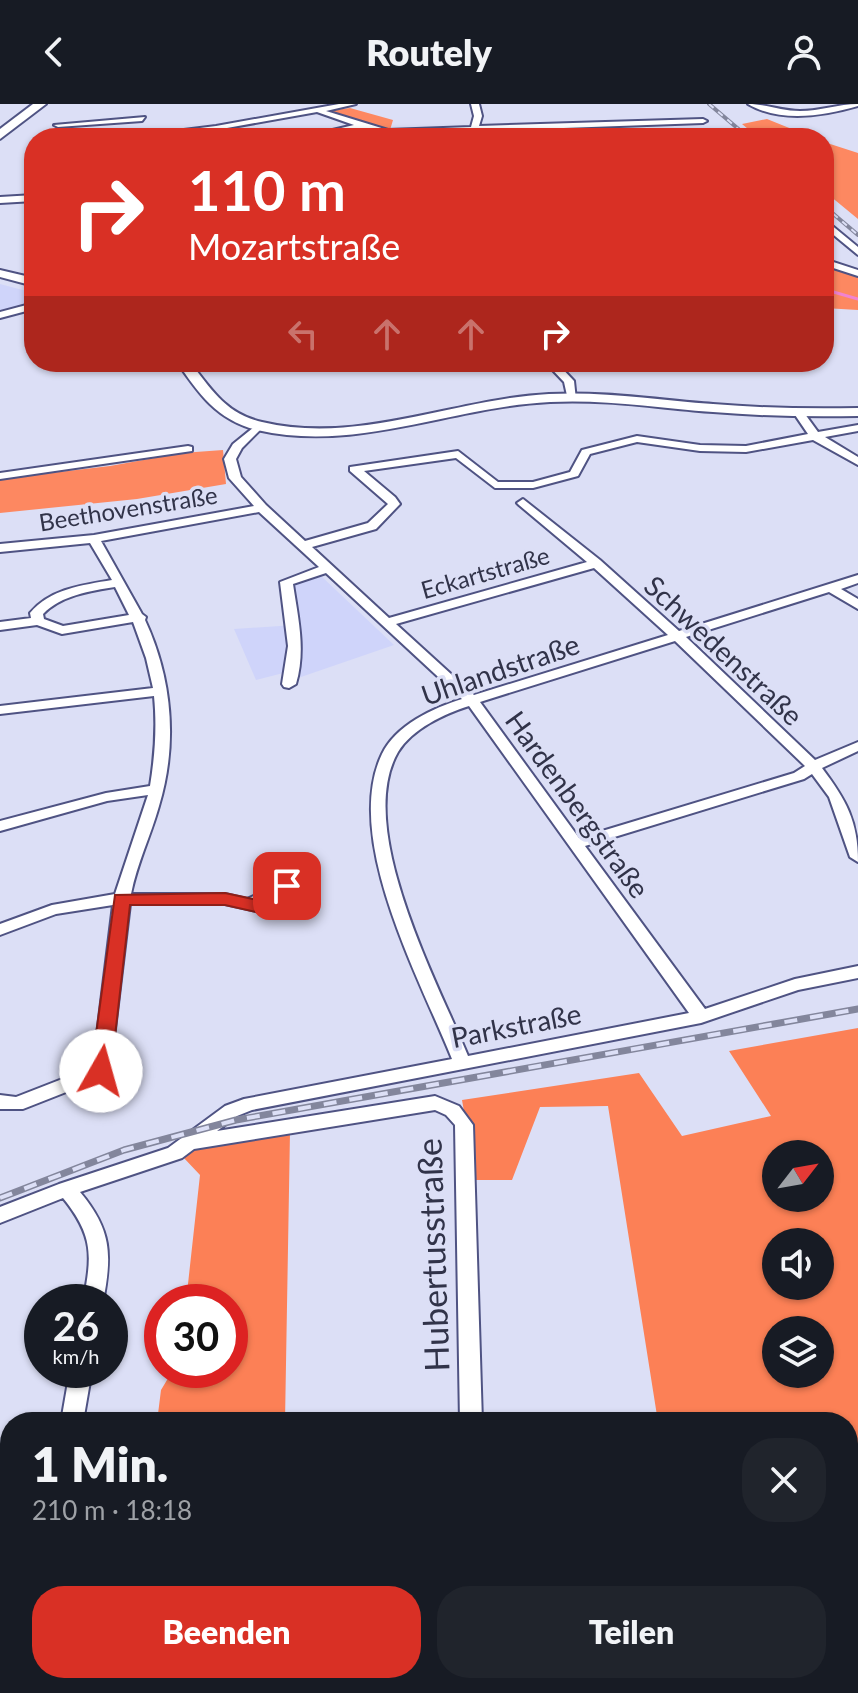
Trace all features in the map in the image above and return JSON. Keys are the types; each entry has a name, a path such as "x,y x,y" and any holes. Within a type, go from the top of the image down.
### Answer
{"highway":[{"path":"2,130 29,104"},
{"path":"2,130 40,104"}],"main road":[{"path":"0,262 24,268"},
{"path":"0,273 24,279"},
{"path":"190,372 213,405 241,421 294,431 338,432 395,425 495,404 572,398 798,412 858,412"}],"street":[{"path":"310,104 320,111 369,128"},
{"path":"217,128 352,104"},
{"path":"475,104 478,116 475,128 613,128 703,121"},
{"path":"752,104 770,110 809,113 858,104"},
{"path":"58,125 142,115 146,128"},
{"path":"350,128 360,126"},
{"path":"0,200 24,199"},
{"path":"834,231 858,252"},
{"path":"834,265 856,271"},
{"path":"0,315 24,309"},
{"path":"560,372 569,381 572,398"},
{"path":"798,412 815,436 858,462"},
{"name":"Hardenbergstraße","path":"259,426 237,446 230,459 230,469 235,478 302,546 473,702 701,1017"},
{"path":"302,546 372,526 394,504 354,469 458,454 495,485 533,485 574,474 586,452 623,442 649,440 686,446 746,449 858,428"},
{"path":"0,476 188,449"},
{"name":"Schwedenstraße","path":"523,503 678,637 813,766 836,797 858,857"},
{"name":"Beethovenstraße","path":"0,548 94,539 262,508"},
{"path":"0,1102 17,1104 101,1071 122,899 156,789 163,741 161,691 154,655 140,617 94,539"},
{"name":"Eckartstraße","path":"386,623 596,563"},
{"path":"289,684 297,665 297,651 286,582 327,569"},
{"name":"Uhlandstraße","path":"463,1064 398,906 379,829 378,789 390,753 420,724 445,709 858,579"},
{"path":"120,582 63,596 42,606 36,613 38,621 46,627 62,630 140,617"},
{"path":"831,588 858,605"},
{"path":"0,626 38,621"},
{"path":"0,710 161,691"},
{"path":"576,844 799,776 813,766 858,746"},
{"path":"0,826 106,797 156,789"},
{"path":"0,930 52,910 90,902 225,899 252,903"},
{"name":"Parkstraße","path":"0,1215 66,1189 175,1153 231,1111 250,1104 701,1017 795,985 858,972"},
{"name":"Parkstraße","path":"192,1143 435,1103"},
{"name":"Hubertusstraße","path":"435,1103 458,1114 464,1125 471,1412"},
{"path":"66,1189 87,1213 98,1234 101,1251 96,1284"},
{"path":"74,1412 78,1388"}],"shaded area":[{"path":"350,108 393,120 391,128 381,128 343,119 327,111"},
{"path":"767,119 789,128 747,128 742,124"},
{"path":"834,145 858,153 858,219 834,199"},
{"path":"834,270 858,276 858,310 834,309"},
{"path":"0,284 24,290 24,305 0,312"},
{"path":"223,450 226,484 137,499 0,513 0,479"},
{"path":"320,575 394,645 298,678 295,670 256,680 234,629 295,625 291,583"},
{"path":"858,1028 858,1412 656,1412 608,1106 540,1107 512,1180 476,1180 462,1100 639,1073 682,1136 771,1116 729,1051"},
{"path":"290,1132 285,1412 158,1412 162,1388 248,1388 248,1284 188,1284 200,1175 183,1157 205,1144"}],"waterway":[{"path":"834,292 858,299"}],"railway":[{"path":"709,104 737,128"},
{"path":"834,215 858,235"},
{"path":"0,1198 124,1150 236,1120 858,1009"}],"route":[{"path":"101,1071 122,899 225,899 269,909 296,894 298,881 287,886"}]}
